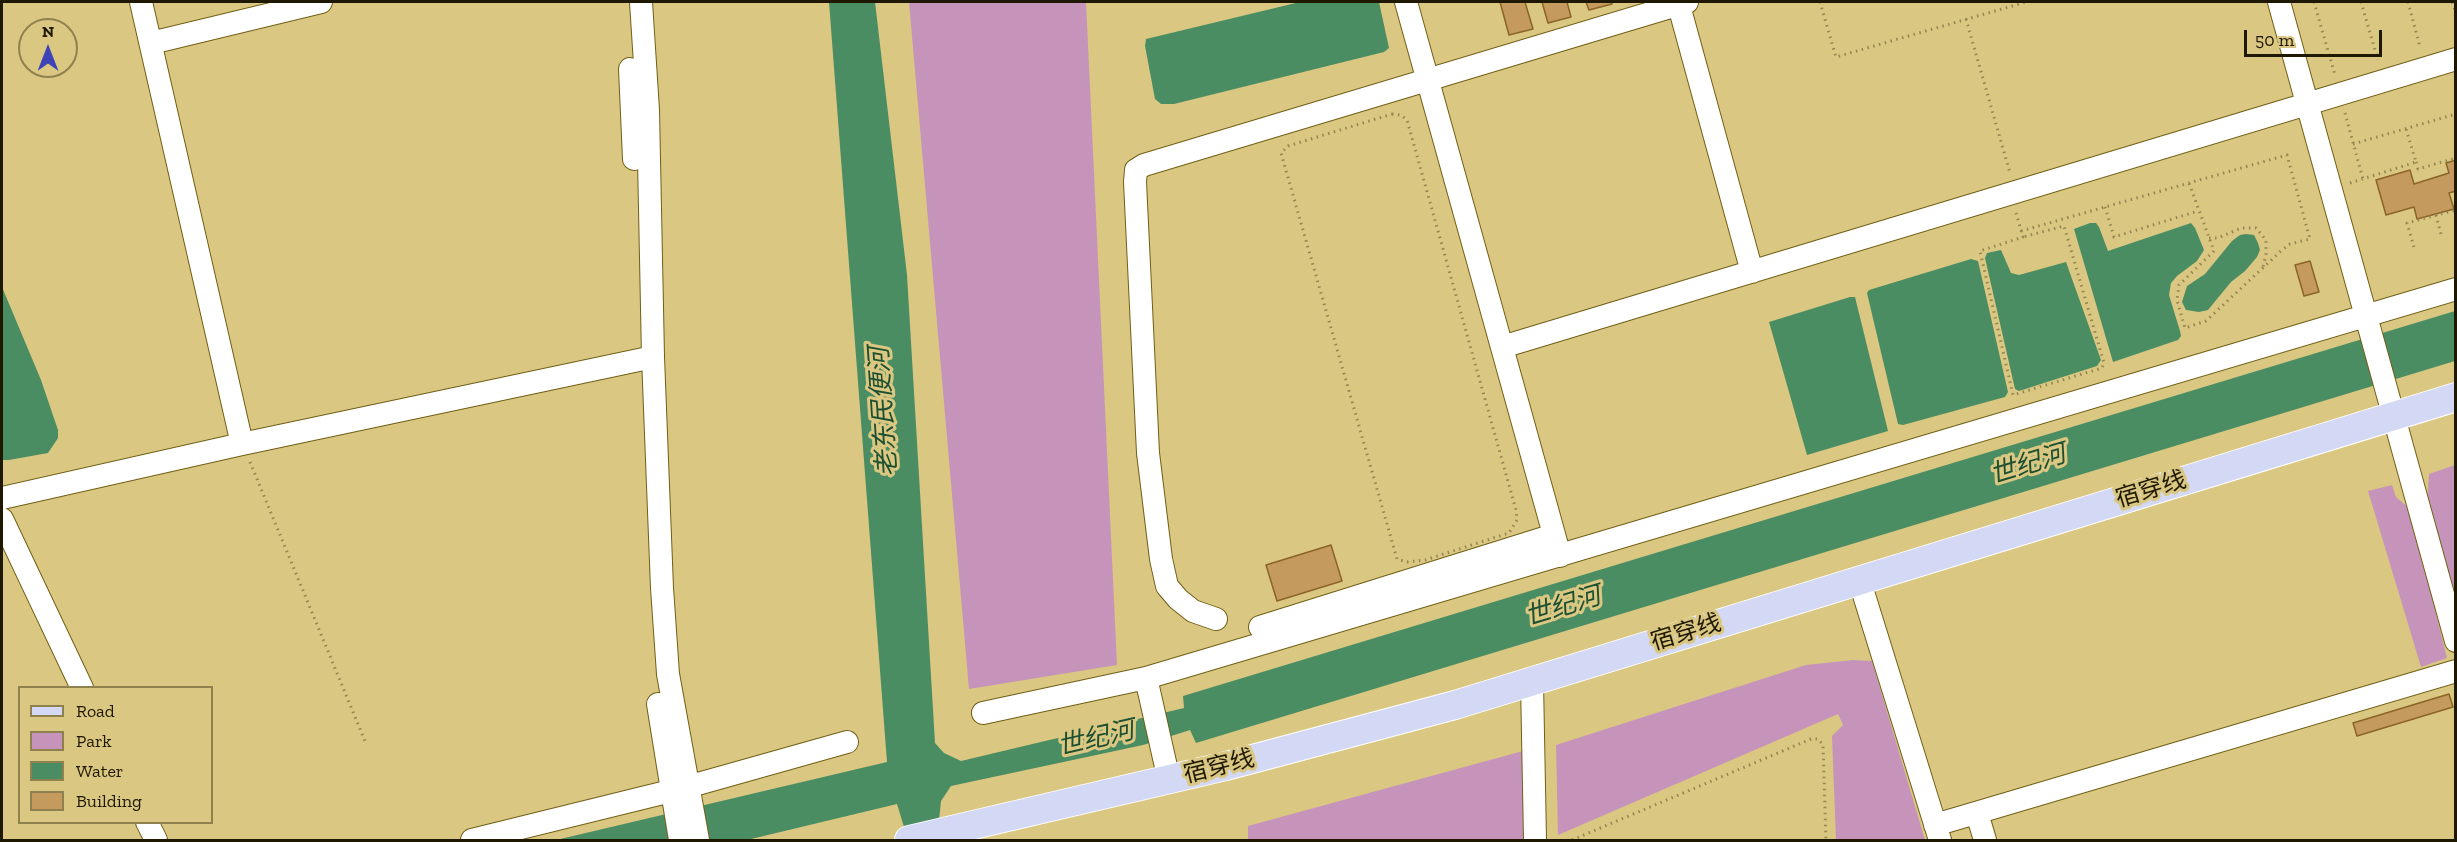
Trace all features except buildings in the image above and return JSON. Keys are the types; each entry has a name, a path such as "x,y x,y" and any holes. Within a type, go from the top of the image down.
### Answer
{"main road":[{"name":"宿穿线","path":"909,840 1167,769 1455,705 1859,579 2391,405 2456,397"}],"street":[{"path":"141,2 242,444"},
{"path":"151,43 321,2"},
{"path":"628,2 647,358 668,674 680,795 680,840"},
{"path":"641,2 648,110 647,358"},
{"path":"1406,2 1557,545"},
{"path":"1216,619 1193,611 1178,599 1167,586 1161,559 1148,453 1136,170 1144,165 1681,2 1752,272"},
{"path":"2279,2 2456,641"},
{"path":"1502,347 2456,60"},
{"path":"983,713 1148,687 1557,545 2367,321 2456,289"},
{"path":"2,498 242,444 647,358"},
{"path":"2,519 82,686"},
{"path":"1260,627 1427,567 1557,545"},
{"path":"1859,579 1938,833 1977,813 2456,671"},
{"path":"1532,682 1535,840"},
{"path":"1148,687 1167,769"},
{"path":"471,840 680,795 847,742"},
{"path":"680,795 698,840"},
{"path":"1977,813 1985,840"},
{"path":"148,824 156,840"}],"path":[{"path":"1820,2 1836,57 2026,2"},
{"path":"2361,2 2378,60"},
{"path":"2408,2 2420,47"},
{"path":"2452,2 2456,13"},
{"path":"1966,19 2023,237"},
{"path":"1392,114 1401,115 1407,120 1516,510 1515,526 1509,533 1427,567 1397,559 1281,153 1288,146 1392,114"},
{"path":"2354,144 2456,114"},
{"path":"2406,129 2418,169 2456,158"},
{"path":"2021,231 2105,207 2189,183 2287,155 2310,239 2290,244 2206,321 2185,328 2180,315 2177,293 2184,279 2214,250 2189,183"},
{"path":"2331,188 2416,162"},
{"path":"2105,207 2114,237 2198,211"},
{"path":"2414,247 2407,223 2456,210"},
{"path":"2436,215 2442,238"},
{"path":"2064,226 2104,363 2102,368 2013,395 1980,251 2023,237 2064,226"},
{"path":"2209,238 2218,238 2241,228 2256,228 2266,240 2266,254 2262,268"},
{"path":"242,444 365,741"},
{"path":"1572,840 1810,739 1818,739 1823,745 1826,840"}],"green space":[{"path":"909,2 1086,2 1117,665 969,689"},
{"path":"2455,465 2455,606 2427,505 2429,474"},
{"path":"2392,485 2396,497 2410,509 2447,658 2421,667 2368,491"},
{"path":"1853,660 1872,661 1925,840 1836,840 1832,736 1843,725 1838,714 1558,835 1556,745 1806,665"},
{"path":"1523,751 1527,832 1523,840 1248,840 1248,826"}],"water":[{"path":"829,2 875,2 907,275 935,743 944,753 961,761 1184,708 1183,696 2455,311 2455,361 1196,743 1190,730 1143,745 951,786 941,801 937,840 908,840 897,804 747,840 556,840 887,762"},
{"path":"1300,2 1379,2 1389,48 1384,52 1174,104 1161,104 1155,99 1145,46 1146,39"},
{"path":"2096,223 2099,227 2108,251 2191,223 2195,228 2204,250 2197,261 2171,283 2169,295 2181,336 2178,340 2113,362 2074,229"},
{"path":"2246,234 2254,235 2258,243 2260,250 2257,257 2231,282 2208,310 2199,312 2186,310 2182,302 2187,286 2205,274 2232,241"},
{"path":"2001,250 2011,273 2019,275 2066,262 2101,360 2097,366 2019,391 2015,389 1985,258 1987,253"},
{"path":"1971,259 1978,261 2008,392 2005,397 1903,425 1898,424 1867,293 1869,290"},
{"path":"2,287 41,380 58,430 58,438 48,453 9,460 2,460"},
{"path":"1855,297 1888,431 1807,455 1769,322"}],"water label":[{"name":"老东民便河","path":"884,412"},
{"name":"世纪河","path":"2028,465"},
{"name":"世纪河","path":"1563,607"},
{"name":"世纪河","path":"1096,739"}]}
